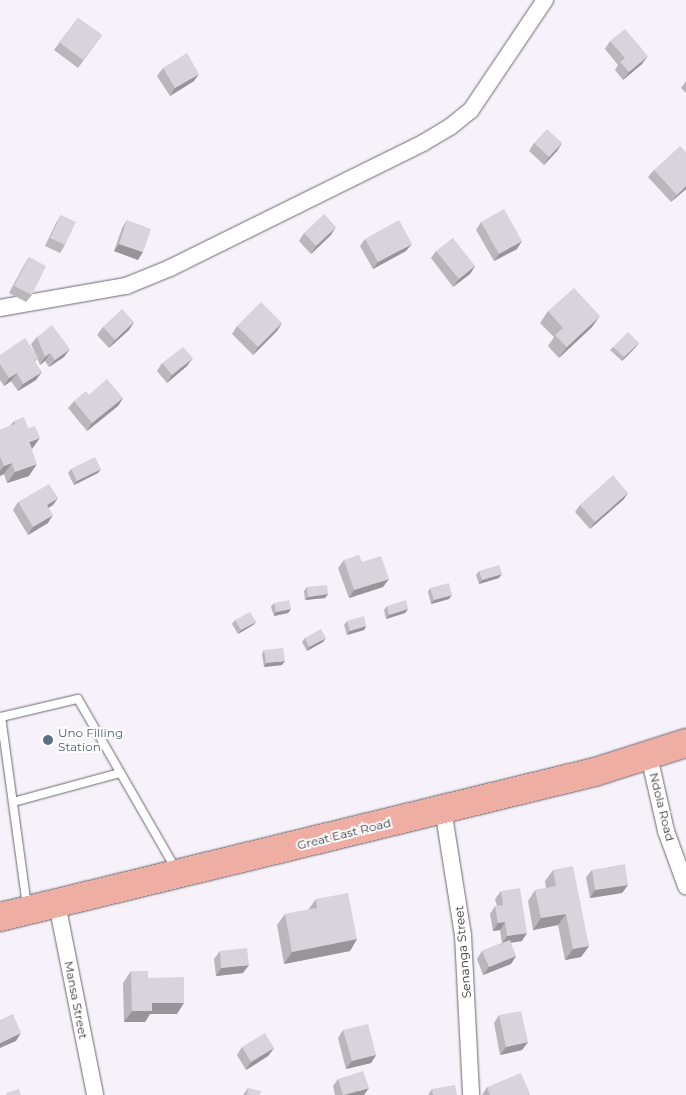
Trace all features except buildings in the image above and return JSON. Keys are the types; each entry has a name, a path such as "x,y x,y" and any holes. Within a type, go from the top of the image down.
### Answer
{"highway":[{"name":"Great East Road","path":"0,917 443,809 649,756 686,743"}],"street":[{"path":"0,308 126,286 170,268 423,143 450,127 471,110 545,0"},
{"name":"Ndola Road","path":"649,756 666,831 686,886"},
{"name":"Senanga Street","path":"443,809 463,935 471,1095"},
{"name":"Mansa Street","path":"57,904 95,1095"}],"lane":[{"path":"28,911 13,802 2,740 1,717 78,699 179,874"},
{"path":"13,802 120,773"}],"place":[{"name":"Uno Filling Station","path":"48,740"}]}
